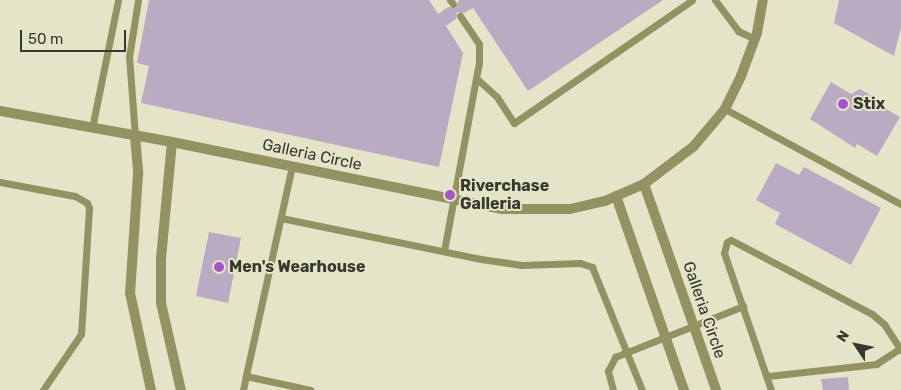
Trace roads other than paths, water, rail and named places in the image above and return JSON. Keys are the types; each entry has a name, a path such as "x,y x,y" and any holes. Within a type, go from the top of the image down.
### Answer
{"street":[{"name":"Galleria Circle","path":"0,111 172,142 502,209 548,211 570,209 616,196 644,184 694,146 725,109 755,39 763,0"},
{"path":"135,136 137,183 130,293 151,390"},
{"path":"172,142 161,259 161,303 181,390"},
{"name":"Galleria Circle","path":"644,184 716,390"},
{"path":"616,196 684,390"}],"lane":[{"path":"92,128 118,0"},
{"path":"135,136 129,57 138,0"},
{"path":"476,78 497,97 514,122 692,0"},
{"path":"715,0 738,31 755,39"},
{"path":"444,251 455,200 476,78 479,44 460,16"},
{"path":"725,109 901,204"},
{"path":"243,390 292,166"},
{"path":"0,182 75,196 87,203 89,208 81,334 43,390"},
{"path":"281,218 444,251 520,264 580,263 592,267 628,349 642,390"},
{"path":"768,376 876,364 901,349 884,324 872,314 731,240 727,242 724,253 768,376 771,390"},
{"path":"613,390 608,371 615,357 628,349 694,328 743,306"},
{"path":"246,376 311,390"}],"place":[{"name":"Stix","path":"843,104"},
{"name":"Riverchase Galleria","path":"450,195"},
{"name":"Men's Wearhouse","path":"219,267"}]}
